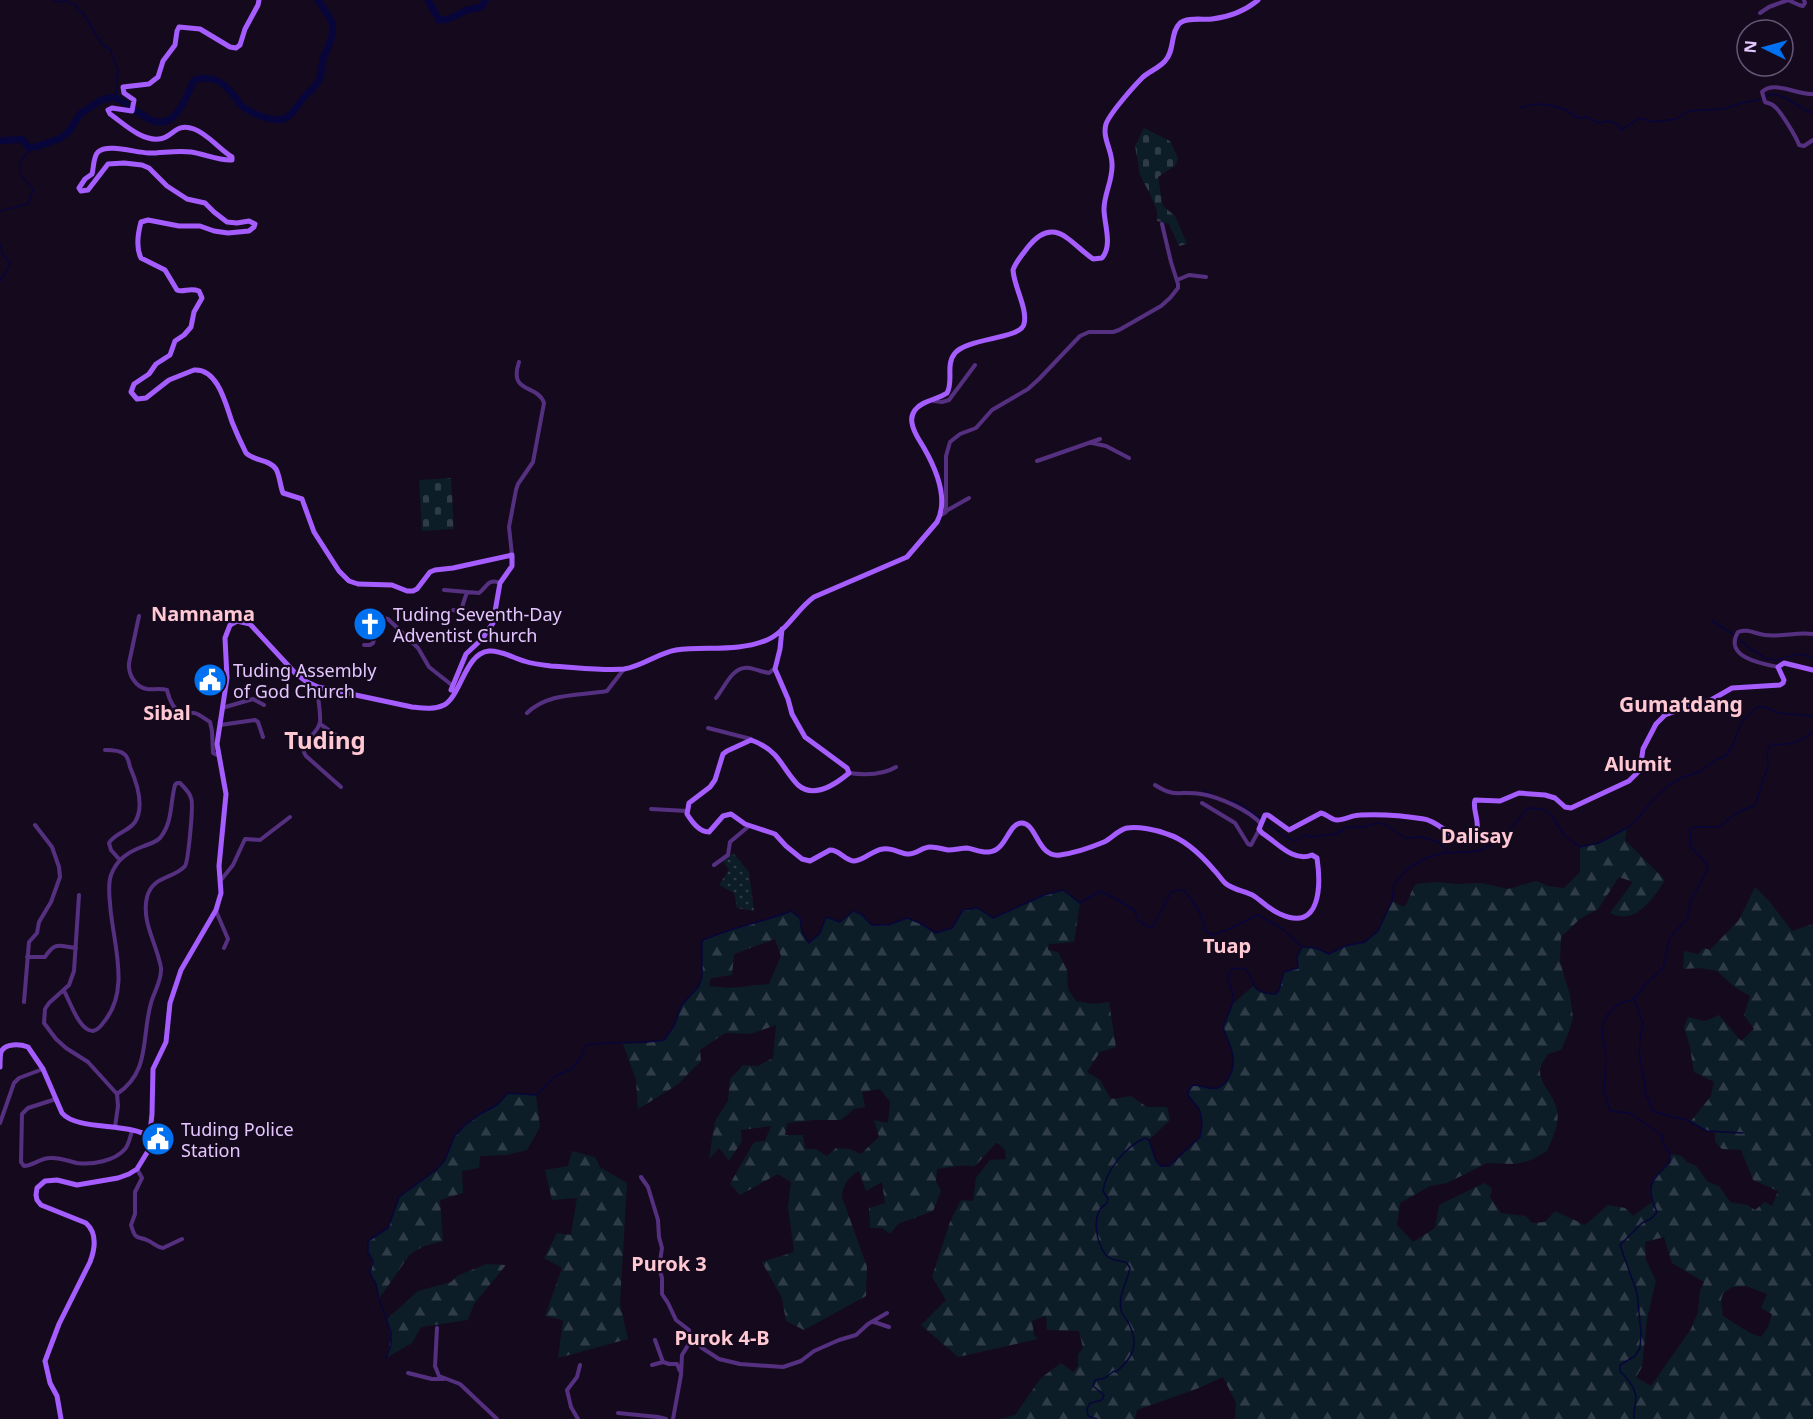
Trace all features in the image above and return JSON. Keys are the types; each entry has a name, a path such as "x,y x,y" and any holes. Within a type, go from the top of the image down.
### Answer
{"street":[{"path":"259,0 237,48 230,47 200,29 179,27 175,45 163,61 159,77 149,84 123,87 124,93 133,98 135,103 132,111 112,108 108,110 133,131 157,139 182,127 195,129 232,160 212,158 192,152 148,153 119,148 105,149 98,152 94,158 92,174 80,186 80,190 88,190 108,165 124,163 142,165 152,170 167,186 187,199 205,203 227,222 249,221 255,224 249,231 228,233 200,226 179,226 148,220 141,222 138,245 141,258 165,270 177,290 193,289 199,291 202,298 194,312 191,327 175,340 170,355 134,384 131,389 133,396 137,399 146,398 169,380 194,370 199,369 210,376 223,394 246,453 252,458 272,465 278,472 283,493 302,499 314,532 339,571 349,581 358,584 392,585 413,591 417,590 430,572 512,555"},
{"path":"940,516 941,495 938,475 912,423 912,417 917,408 943,396 950,389 951,361 956,351 995,336 1018,333 1022,329 1025,324 1024,315 1013,270 1035,239 1044,233 1057,232 1093,259 1102,258 1106,254 1104,208 1113,172 1106,140 1106,123 1144,76 1165,62 1178,26 1186,21 1223,17 1244,10 1258,0"},
{"path":"1760,13 1788,0 1803,6 1804,0"},
{"path":"1813,94 1772,87 1764,89 1762,96 1765,102 1780,111 1791,131 1796,135 1799,145 1804,146 1813,140"},
{"path":"946,512 946,456 950,442 960,434 976,428 992,410 1028,389 1080,336 1089,332 1106,333 1119,330 1161,306 1175,293 1178,285 1162,224"},
{"path":"1177,280 1190,275 1206,277"},
{"path":"447,703 466,654 482,639 493,622 500,583 512,566 509,527 516,490 533,462 544,404 540,396 522,387 519,383 516,374 519,362"},
{"path":"931,400 942,402 949,400 975,365"},
{"path":"1038,461 1100,439"},
{"path":"1091,443 1106,446 1129,458"},
{"path":"61,1419 57,1396 50,1383 45,1360 59,1324 93,1253 93,1234 86,1223 41,1205 37,1200 37,1188 45,1181 57,1180 82,1185 122,1177 137,1169 148,1151 153,1069 166,1042 170,1003 181,970 216,910 221,893 219,866 226,794 217,755 217,744 226,678 225,638 230,625 237,621 250,624 296,674 318,687 412,707 437,707 447,703 477,656 488,651 496,651 542,665 624,669 677,650 722,648 756,643 775,636 814,597 907,557 928,534 940,516 969,498"},
{"path":"444,590 479,593 489,582 500,583"},
{"path":"453,610 457,611 462,608 467,592"},
{"path":"139,616 129,663 131,677 142,688 167,690 169,699 179,713 183,715 198,713 210,722 213,753 217,755"},
{"path":"364,645 374,643 381,618 388,619 418,648 432,671 453,687"},
{"path":"782,630 775,669 792,714 805,737 847,768 849,773"},
{"path":"1813,634 1764,635 1745,630 1738,632 1734,638 1735,649 1751,660 1778,667 1788,663 1813,670"},
{"path":"1202,803 1235,823 1248,844 1251,844 1265,815 1289,830 1321,813 1338,820 1359,815 1420,818 1434,821 1462,839 1471,837 1478,822 1473,805 1475,800 1500,801 1519,794 1545,795 1555,798 1566,808 1571,808 1637,776 1642,766 1643,749 1656,724 1665,715 1711,700 1732,688 1780,685 1784,680 1778,667"},
{"path":"527,713 540,703 561,697 607,691 624,669"},
{"path":"716,698 732,675 740,670 750,669 769,673 775,669"},
{"path":"318,687 320,724 303,745 303,751 341,787"},
{"path":"221,708 253,699 264,705"},
{"path":"219,725 255,720 258,722 263,737"},
{"path":"320,724 337,736"},
{"path":"708,728 751,740 767,748 776,755 798,784 806,789 824,789 849,773 870,774 889,771 896,767"},
{"path":"751,740 723,754 715,780 710,787 689,803 687,811 693,823 706,832 712,830 723,816 731,814 750,825 775,834 802,859 810,861 830,850 837,851 849,860 855,861 883,849 893,849 909,854 932,847 946,850 968,848 988,852 1000,848 1018,823 1028,825 1043,848 1059,855 1103,842 1124,829 1138,828 1175,837 1202,858 1227,885 1252,895 1281,915 1304,919 1310,915 1318,898 1317,858 1312,855 1298,857 1287,852 1244,810 1201,794 1173,794 1155,785"},
{"path":"105,750 124,753 127,757 136,780 139,797 135,822 110,841 111,850 120,859"},
{"path":"64,991 82,1024 92,1031 98,1029 114,1007 118,972 109,895 110,879 120,859 134,850 155,842 160,837 170,820 175,785 180,783 191,798 192,816 187,862 181,869 151,887 147,898 148,926 161,972 150,1004 140,1065 130,1083 117,1094"},
{"path":"651,809 687,811"},
{"path":"220,881 233,864 244,839 260,840 290,817"},
{"path":"24,1002 29,941 37,933 39,922 51,902 60,877 52,847 35,825"},
{"path":"714,865 728,855 730,842 750,825"},
{"path":"79,895 74,971 69,985 45,1009 45,1026 66,1048 88,1062 117,1094 115,1127"},
{"path":"216,910 228,939 224,948"},
{"path":"27,957 45,957 51,947 55,946 76,948"},
{"path":"0,1067 2,1050 9,1046 25,1046 31,1049 43,1069 62,1113 71,1120 148,1134"},
{"path":"0,1123 14,1083 19,1078 43,1069"},
{"path":"56,1099 28,1108 22,1114 21,1162 24,1166 47,1158 76,1162 102,1161 124,1150 132,1131"},
{"path":"137,1169 142,1178 135,1192 135,1214 130,1225 134,1235 138,1239 149,1241 163,1248 182,1239"},
{"path":"641,1177 648,1186 658,1220 662,1248 659,1267 662,1294 676,1320 689,1330 690,1342 682,1355 673,1419"},
{"path":"690,1342 697,1341 702,1348 719,1359 740,1364 783,1366 801,1361 814,1351 856,1335 868,1324 887,1313"},
{"path":"873,1322 889,1328"},
{"path":"437,1328 435,1366 439,1376 460,1384 497,1419"},
{"path":"655,1340 663,1362"},
{"path":"652,1365 663,1362 677,1364 681,1375"},
{"path":"578,1419 571,1407 567,1390 577,1377 580,1365"},
{"path":"408,1373 432,1379 445,1379"},
{"path":"488,1419 492,1413"},
{"path":"618,1413 666,1419"}],"green space":[{"path":"1144,128 1170,141 1178,158 1176,165 1158,177 1163,206 1175,216 1187,244 1179,246 1169,224 1157,221 1157,211 1140,175 1135,146"},
{"path":"451,478 454,529 422,531 419,480"},
{"path":"1627,828 1625,840 1665,880 1642,908 1627,916 1619,916 1610,913 1633,882 1619,877 1598,909 1581,918 1561,937 1560,962 1570,995 1573,1018 1561,1050 1548,1054 1540,1069 1542,1081 1554,1100 1558,1116 1547,1151 1520,1163 1487,1163 1447,1183 1430,1186 1400,1203 1397,1225 1413,1242 1435,1228 1439,1205 1484,1183 1492,1188 1490,1197 1501,1213 1526,1216 1532,1223 1545,1222 1555,1211 1585,1225 1608,1205 1625,1208 1633,1216 1652,1202 1652,1183 1670,1162 1670,1154 1682,1156 1687,1162 1696,1166 1708,1182 1719,1186 1730,1202 1747,1205 1755,1210 1765,1202 1772,1206 1778,1191 1753,1180 1741,1150 1722,1149 1715,1142 1715,1133 1691,1121 1711,1096 1714,1082 1694,1072 1684,1027 1688,1017 1705,1021 1719,1015 1741,1041 1754,1029 1744,1015 1750,996 1733,986 1717,971 1700,968 1683,969 1684,951 1698,954 1704,948 1710,950 1739,920 1755,887 1792,931 1813,924 1813,1419 1235,1419 1236,1403 1223,1377 1137,1410 1135,1419 1000,1419 1015,1415 1041,1378 1061,1363 1073,1372 1078,1366 1078,1354 1083,1348 1079,1331 1047,1330 1046,1316 1032,1321 1034,1335 1038,1339 958,1357 921,1325 946,1300 932,1277 950,1222 961,1200 973,1201 976,1178 990,1160 1006,1159 1005,1150 997,1142 974,1167 937,1169 936,1181 941,1191 933,1211 898,1224 890,1234 882,1228 870,1228 869,1208 885,1203 882,1182 866,1191 859,1171 849,1178 842,1197 867,1267 866,1296 804,1330 786,1321 782,1298 762,1262 794,1252 788,1207 791,1182 778,1174 740,1195 730,1184 754,1142 765,1141 771,1126 741,1130 742,1141 729,1161 719,1148 709,1159 715,1121 728,1101 730,1079 743,1065 758,1066 773,1058 776,1025 751,1034 725,1033 700,1050 701,1061 677,1085 638,1109 636,1080 623,1044 664,1040 674,1026 681,1006 699,986 702,976 702,941 791,911 800,918 802,932 809,943 820,933 826,917 840,922 853,911 861,914 872,925 888,925 907,918 936,933 952,928 963,910 978,908 993,918 1044,895 1063,890 1080,903 1074,942 1049,944 1048,950 1058,952 1067,970 1068,989 1076,1001 1093,1004 1109,1002 1116,1047 1100,1052 1087,1072 1100,1080 1111,1099 1131,1096 1147,1107 1167,1107 1170,1120 1149,1140 1156,1161 1161,1166 1169,1166 1200,1137 1201,1116 1199,1109 1188,1095 1189,1090 1193,1085 1211,1088 1222,1086 1231,1072 1232,1053 1223,1027 1233,1004 1253,986 1259,991 1276,994 1284,972 1298,968 1297,957 1302,947 1316,948 1329,954 1345,946 1365,942 1378,931 1392,901 1404,907 1416,884 1481,883 1508,889 1536,881 1548,886 1564,888 1580,872 1580,847 1599,843","holes":["775,939 781,956 769,984 730,988 709,986 711,978 732,975 734,954","880,1089 890,1102 888,1123 874,1120 879,1137 861,1154 850,1149 836,1148 827,1156 816,1149 805,1149 803,1135 785,1135 787,1123 841,1120 854,1109 865,1107 862,1092","1664,1237 1672,1263 1704,1282 1700,1291 1698,1312 1691,1329 1651,1386 1636,1377 1642,1367 1647,1319 1656,1281 1646,1260 1645,1242","1746,1286 1767,1294 1761,1308 1772,1314 1768,1327 1761,1337 1750,1333 1723,1316 1721,1300 1723,1293 1732,1287"]},
{"path":"733,853 749,872 754,911 737,908 734,893 719,885 729,870 723,861"},
{"path":"508,1093 536,1095 540,1127 527,1150 507,1155 480,1156 479,1168 462,1171 463,1193 440,1200 443,1241 424,1246 410,1254 379,1299 376,1284 370,1273 372,1261 368,1252 368,1241 388,1228 399,1197 436,1170 445,1160 454,1137 464,1126 497,1105"},
{"path":"572,1151 595,1157 600,1167 627,1183 620,1304 628,1339 558,1358 563,1320 545,1316 562,1268 544,1258 557,1233 571,1235 577,1198 552,1200 545,1170 568,1166"},
{"path":"486,1264 506,1265 474,1304 468,1320 421,1327 412,1343 386,1358 390,1339 386,1320 418,1291 451,1282 457,1276"}],"waterway":[{"path":"53,0 67,1 76,5 102,45 110,49 119,73 114,97"},
{"path":"0,141 22,139 28,147 36,147 61,138 70,130 80,114 101,100 114,97 147,118 156,122 164,122 177,113 194,80 200,79 219,82 241,105 252,112 270,119 286,118 318,83 323,57 332,37 331,20 318,0"},
{"path":"428,0 439,20 481,7 486,0"},
{"path":"1520,108 1536,104 1549,105 1564,109 1578,118 1587,117 1598,123 1608,121 1616,123 1621,130 1640,118 1652,122 1676,119 1688,111 1723,109 1772,94 1784,97 1813,113"},
{"path":"0,211 28,204 33,190 22,176 20,167 22,160 32,148"},
{"path":"0,244 3,255 10,262 0,281"},
{"path":"1711,620 1734,635"},
{"path":"1738,638 1767,659 1777,660 1798,654 1813,657"},
{"path":"386,1358 391,1345 391,1332 376,1284 370,1273 373,1261 368,1252 368,1241 388,1228 399,1197 436,1170 445,1160 454,1137 464,1126 497,1105 508,1093 536,1095 555,1076 572,1069 586,1045 664,1040 674,1026 681,1006 699,986 702,976 702,941 713,936 791,911 800,918 802,932 809,943 820,933 826,917 840,922 853,911 861,914 872,925 888,925 907,918 936,933 952,928 963,910 978,908 993,918 1044,895 1063,890 1080,903 1100,891 1134,910 1139,921 1151,928 1172,891 1184,890 1195,904 1205,931 1212,935 1258,915 1280,927 1302,947 1316,948 1329,954 1345,946 1365,942 1378,931 1392,901 1394,884 1407,869 1426,858 1443,853 1479,851 1502,839 1528,808 1543,809 1552,816 1564,835 1580,847 1599,843 1635,822 1669,785 1725,757 1732,747 1742,721 1757,707 1764,707 1779,713 1813,716"},
{"path":"1634,1419 1636,1394 1631,1383 1620,1371 1620,1365 1635,1356 1640,1348 1641,1333 1637,1293 1620,1245 1657,1212 1651,1196 1652,1184 1670,1162 1670,1154 1664,1145 1662,1135 1629,1113 1610,1111 1604,1091 1606,1055 1602,1033 1604,1022 1618,1004 1634,999 1663,968 1670,937 1687,919 1691,900 1708,868 1691,847 1690,829 1719,827 1738,812 1755,805 1768,766 1767,753 1770,744 1793,743 1813,731"},
{"path":"1203,790 1215,796"},
{"path":"1230,802 1241,804 1286,837 1296,841 1304,835 1311,837 1336,834 1347,827 1364,827 1377,823 1384,824 1405,838 1422,837 1438,842 1448,852"},
{"path":"1097,1419 1088,1416 1087,1409 1090,1403 1102,1400 1104,1395 1093,1386 1095,1380 1105,1378 1122,1367 1130,1357 1134,1346 1133,1333 1120,1304 1130,1268 1126,1262 1107,1256 1100,1244 1096,1229 1098,1214 1108,1199 1103,1191 1108,1175 1124,1153 1145,1138 1149,1140 1156,1161 1161,1166 1169,1166 1200,1137 1201,1116 1199,1109 1188,1095 1189,1090 1193,1085 1220,1087 1228,1079 1233,1065 1232,1053 1223,1027 1233,999 1228,980 1229,973 1232,969 1244,968 1257,989 1276,994 1284,972 1298,968 1297,957 1301,949"},
{"path":"1634,999 1643,1024 1639,1053 1645,1094 1650,1101 1652,1111 1685,1119 1707,1131 1743,1133"}],"place":[{"name":"Tuding Seventh-Day Adventist Church","path":"370,624"},
{"name":"Tuding Assembly of God Church","path":"210,680"},
{"name":"Tuding Police Station","path":"158,1139"}],"district":[{"name":"Namnama","path":"203,613"},
{"name":"Gumatdang","path":"1681,704"},
{"name":"Sibal","path":"167,712"},
{"name":"Tuding","path":"325,739"},
{"name":"Alumit","path":"1638,763"},
{"name":"Dalisay","path":"1477,835"},
{"name":"Tuap","path":"1227,945"},
{"name":"Purok 3","path":"669,1263"},
{"name":"Purok 4-B","path":"722,1337"}]}
